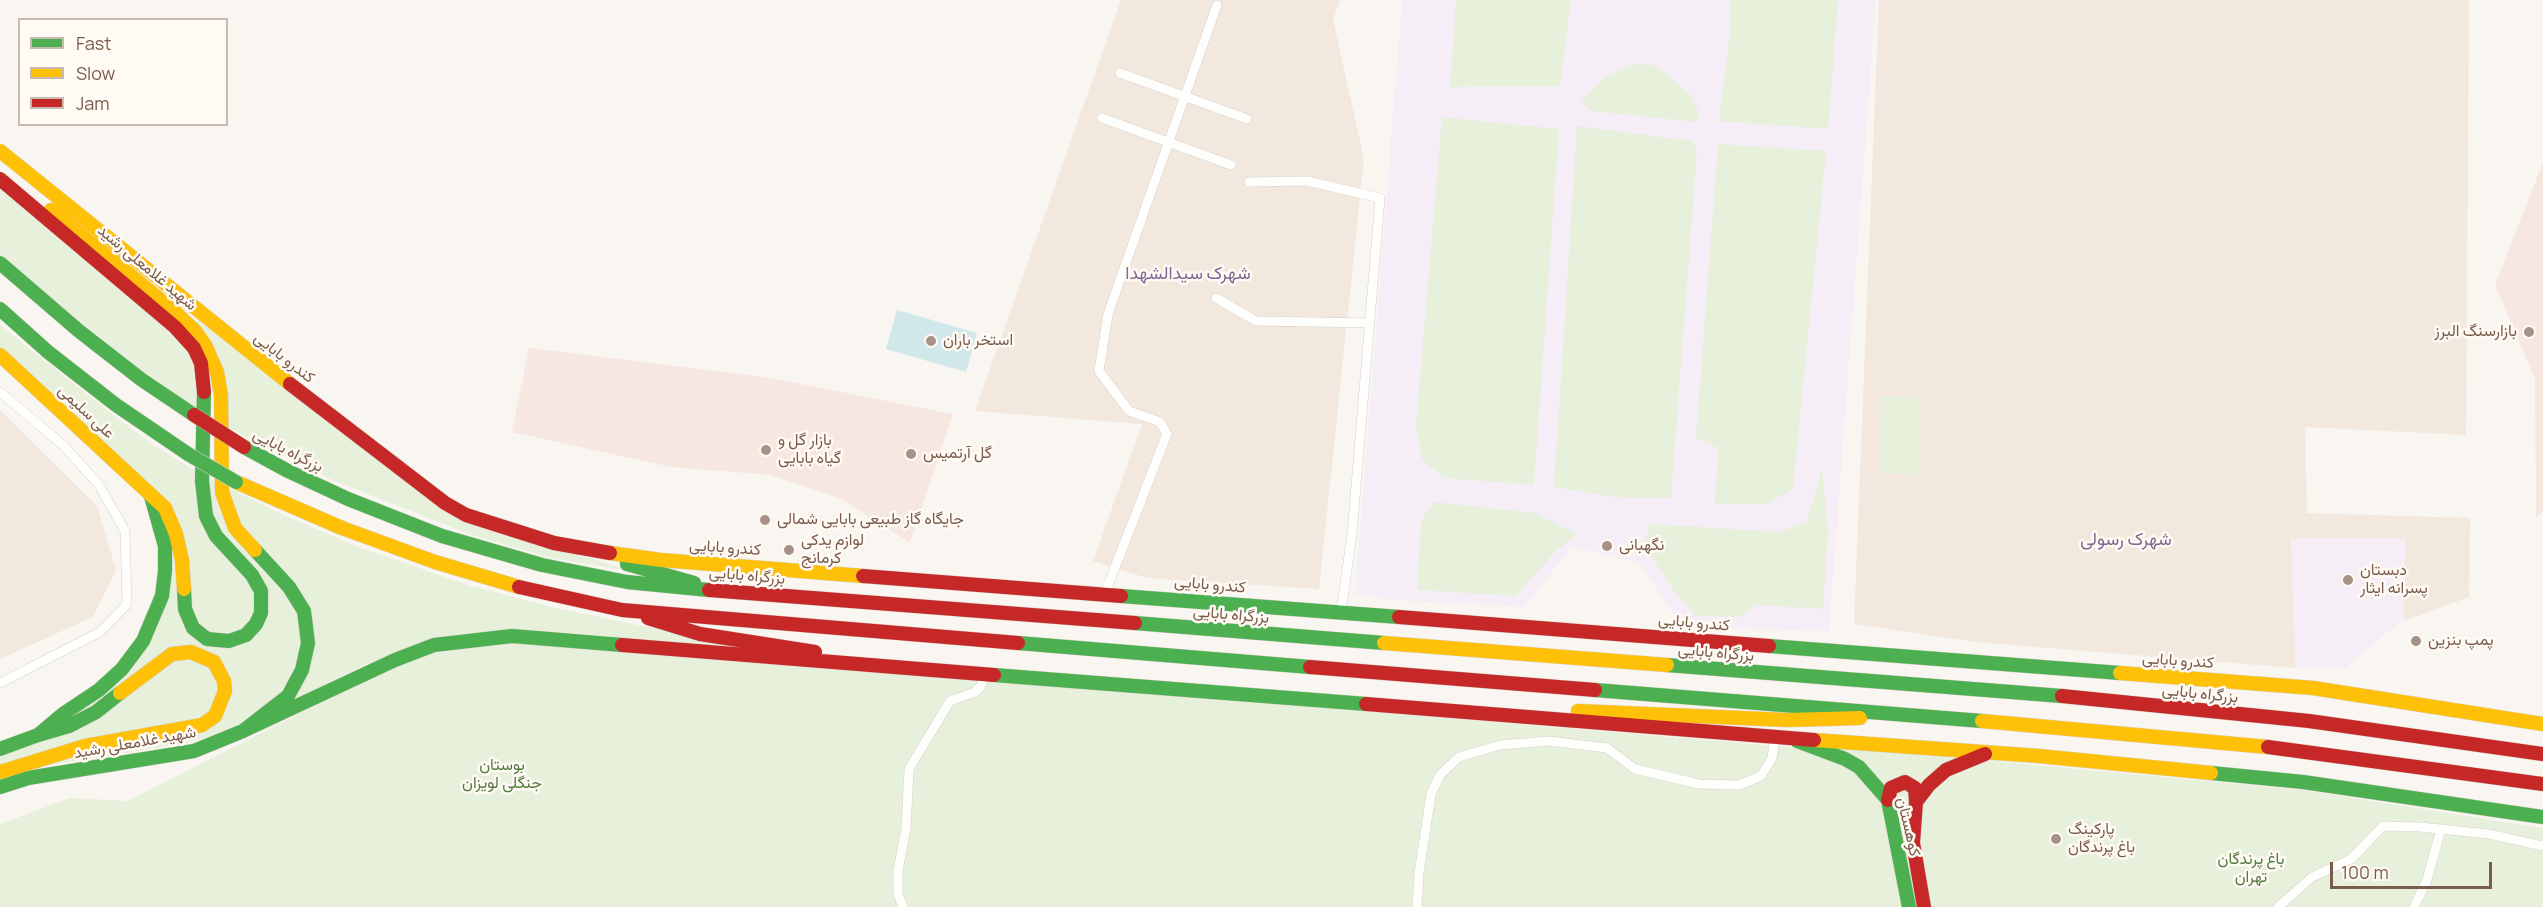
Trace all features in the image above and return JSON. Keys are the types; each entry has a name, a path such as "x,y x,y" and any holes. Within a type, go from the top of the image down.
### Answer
{"main road":[{"name":"کندرو بابایی","path":"0,151 263,363 444,503 466,515 554,543 662,560 2313,688 2543,724"},
{"name":"شهید غلامعلی رشید","path":"0,168 175,312 195,331 210,353 217,372 221,395 222,492 227,511 235,528 289,587 304,611 308,643 303,670 288,696 243,731 194,751 28,778 0,787"},
{"name":"علی سلیمی","path":"0,179 175,327 194,348 201,363 204,379 202,481 206,516 216,536 252,574 261,591 261,613 256,624 246,635 229,641 218,641 207,639 193,628 185,609 182,560 176,534 165,508 0,355"},
{"name":"بزرگراه بابایی","path":"0,263 133,373 244,447 288,471 348,499 442,536 542,565 627,582 2081,698 2309,721 2543,754"},
{"path":"0,309 48,352 116,405 188,454 236,482 342,528 435,562 535,592 622,609 2306,750 2543,784"},
{"path":"38,735 112,679 135,655 151,626 162,596 165,559 161,530 150,493"},
{"path":"554,543 722,591"},
{"path":"622,609 700,634 798,649 879,666"},
{"path":"243,731 395,660 434,645 459,640 512,636 1988,753 2303,782 2543,817"},
{"path":"0,749 69,726 96,712 172,654 191,652 201,655 214,662 224,681 225,691 221,705 214,716 202,724 85,746 0,772"},
{"path":"1431,709 1514,708 1788,720 1921,716"},
{"name":"کوهستان","path":"1781,737 1845,759 1868,775 1888,800 1909,907"},
{"name":"کوهستان","path":"1924,907 1913,843 1916,802 1929,784 1947,770 1988,753"},
{"path":"1888,800 1891,788 1905,782 1915,788 1916,802"}],"street":[{"path":"1105,593 1167,435 1160,422 1128,411 1099,371 1108,314 1166,142 1216,4"},
{"path":"1120,73 1246,119"},
{"path":"1102,118 1231,165"},
{"path":"1250,182 1307,181 1380,198 1352,534 1341,612"},
{"path":"1216,298 1256,321 1370,323"},
{"path":"0,392 63,445 99,485 125,531 127,604 100,632 0,683"},
{"path":"903,907 898,894 898,871 906,828 909,769 951,701 975,692 981,686 984,674"},
{"path":"1417,907 1419,873 1431,794 1440,775 1459,757 1500,745 1549,741 1607,748 1635,769 1699,784 1739,785 1761,776 1781,737"},
{"path":"2278,907 2312,877 2351,859 2383,826 2489,834 2543,846"},
{"path":"2414,907 2427,880 2441,829"}],"shaded area":[{"name":"شهرک سیدالشهدا","path":"1121,0 1340,0 1333,20 1364,159 1319,589 1147,578 1093,561 1142,424 975,411"},
{"path":"1402,0 1876,0 1829,631 1681,627 1640,563 1572,547 1524,607 1392,600 1355,594"},
{"name":"شهرک رسولی","path":"1879,0 2469,0 2466,435 2305,427 2307,513 2470,518 2469,597 2398,623 2345,668 2295,668 1975,642 1854,624"},
{"name":"بازارسنگ البرز","path":"2543,162 2543,511 2536,518 2535,379 2495,285"},
{"name":"بازار گل و گیاه بابایی","path":"529,348 765,377 953,414 910,543 842,499 771,475 671,467 512,432"},
{"path":"0,410 97,506 116,570 93,617 0,659"},
{"name":"دبستان پسرانه ایثار","path":"2291,538 2405,538 2404,621 2398,623 2345,668 2295,668"}],"green space":[{"path":"1456,0 1571,0 1560,86 1450,87"},
{"path":"1730,0 1838,0 1828,129 1719,121 1730,32"},
{"path":"1632,64 1656,65 1689,93 1699,113 1697,122 1591,111 1581,102 1604,77"},
{"path":"1442,117 1559,129 1534,485 1444,478 1422,459 1416,426"},
{"path":"1577,126 1692,141 1697,150 1671,498 1613,497 1554,487"},
{"path":"1718,144 1826,151 1793,489 1767,504 1715,504 1718,448 1696,438"},
{"path":"0,185 179,336 197,367 201,412 176,397 56,302 0,253"},
{"path":"197,316 367,450 525,540 645,574 547,557 472,535 332,480 227,427 197,327"},
{"path":"0,325 113,415 152,444 199,473 200,510 253,584 255,618 235,635 209,634 195,623 155,489 0,348"},
{"path":"1881,396 1921,397 1919,475 1879,473"},
{"path":"1822,468 1828,531 1823,609 1756,605 1740,617 1695,616 1675,592 1644,545 1650,524 1780,532 1807,522"},
{"path":"206,476 218,483 218,495 296,609 302,632 296,672 277,701 242,723 214,735 186,743 39,767 70,753 182,735 229,693 197,648 66,722 106,694 133,666 151,641 169,593 173,541 180,609 224,646 268,611 268,596 214,522"},
{"path":"227,487 279,513 358,547 468,585 556,608 642,626 793,651 563,635 413,647 364,665 288,704 311,626 237,520"},
{"path":"1434,502 1534,513 1577,534 1555,552 1516,596 1417,590 1421,521"},
{"name":"بوستان جنگلی لویزان","path":"510,643 594,647 1802,748 1813,744 2302,790 2543,828 2543,907 0,907 0,824 70,798 128,801 322,702 425,654"},
{"path":"197,658 215,672 220,695 206,718 0,768 0,757 87,723 172,659"}],"water":[{"name":"استخر باران","path":"897,310 977,333 966,372 886,349"}],"traffic: fast":[{"path":"0,263 79,331 142,380 194,415"},
{"path":"0,309 48,352 116,405 188,454"},
{"path":"184,589 185,609 193,628 207,639 229,641 246,635 256,624 261,613 261,591 252,575 216,536 206,516 202,481 204,392"},
{"path":"244,447 348,499 442,536 542,565 627,582 709,590"},
{"path":"188,454 236,482"},
{"path":"0,749 38,735 63,714 99,690 122,669 143,641 162,596 165,571 165,546 151,496"},
{"path":"0,787 28,778 194,751 243,731 288,696 302,670 308,643 304,611 289,587 255,550"},
{"path":"627,564 694,583"},
{"path":"1121,596 1399,617"},
{"path":"1135,623 1384,643"},
{"path":"243,731 395,660 434,645 512,636 622,645"},
{"path":"1018,643 1310,667"},
{"path":"1769,646 2120,673"},
{"path":"1667,665 2062,696"},
{"path":"994,675 1366,704"},
{"path":"1595,690 1982,721"},
{"path":"38,735 69,726 96,712 120,693"},
{"path":"1797,741 1845,759 1859,767 1888,800 1909,907"},
{"path":"2211,773 2303,782 2543,817"}],"traffic: slow":[{"path":"0,151 290,384"},
{"path":"51,210 175,312 195,331 205,345 217,372 221,395 222,492 235,528 255,550"},
{"path":"0,355 165,508 176,534 182,560 184,589"},
{"path":"236,482 342,528 435,562 519,587"},
{"path":"610,553 661,560 863,576"},
{"path":"1384,643 1667,665"},
{"path":"0,772 85,746 202,725 215,716 225,691 224,681 214,662 191,652 172,654 120,693"},
{"path":"2120,673 2313,688 2543,724"},
{"path":"1578,711 1788,720 1860,718"},
{"path":"1982,721 2268,747"},
{"path":"1814,740 2039,756 2211,773"}],"traffic: jam":[{"path":"0,179 175,327 194,348 201,363 204,392"},
{"path":"290,384 445,503 466,515 554,543 610,553"},
{"path":"194,415 244,447"},
{"path":"863,576 1121,596"},
{"path":"519,587 622,610 1018,643"},
{"path":"709,590 1135,623"},
{"path":"1399,617 1769,646"},
{"path":"648,618 700,634 815,652"},
{"path":"622,645 994,675"},
{"path":"1310,667 1595,690"},
{"path":"2062,696 2309,721 2543,754"},
{"path":"1366,704 1814,740"},
{"path":"2268,747 2543,784"},
{"path":"1924,907 1913,843 1916,802 1929,785 1946,770 1985,754"},
{"path":"1888,800 1891,788 1905,782 1915,788 1916,802"}],"place":[{"name":"بازارسنگ البرز","path":"2529,332"},
{"name":"استخر باران","path":"931,341"},
{"name":"بازار گل و گیاه بابایی","path":"766,450"},
{"name":"گل آرتمیس","path":"911,454"},
{"name":"جایگاه گاز طبیعی بابایی شمالی","path":"765,520"},
{"name":"نگهبانی","path":"1607,546"},
{"name":"لوازم یدکی کرمانج","path":"789,550"},
{"name":"دبستان پسرانه ایثار","path":"2348,580"},
{"name":"پمپ بنزین","path":"2416,641"},
{"name":"پارکینگ باغ پرندگان","path":"2056,839"}],"district":[{"name":"شهرک سیدالشهدا","path":"1188,274"},
{"name":"شهرک رسولی","path":"2126,540"}],"park label":[{"name":"باغ پرندگان تهران","path":"2251,869"}]}
